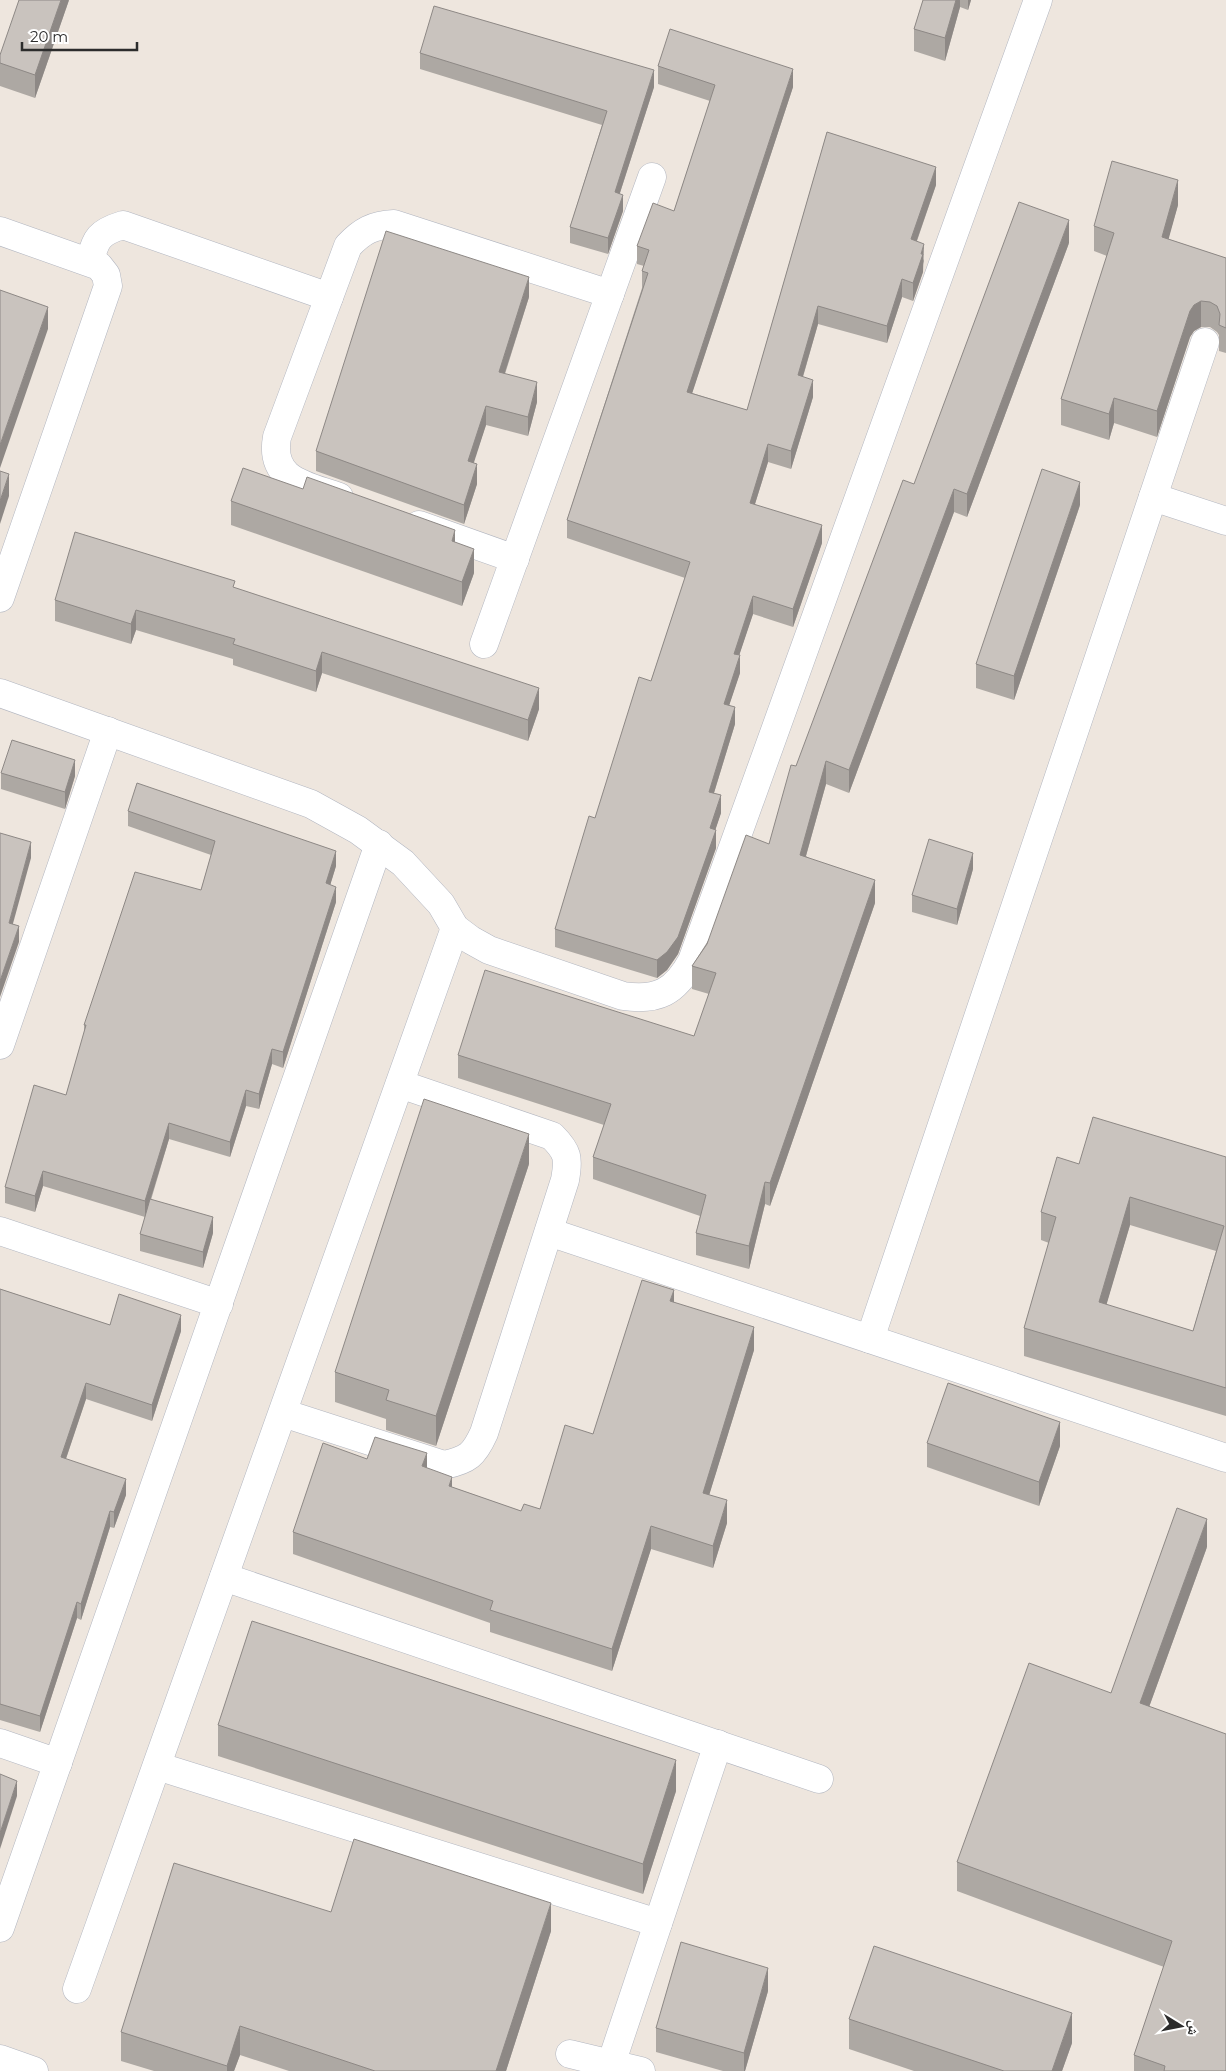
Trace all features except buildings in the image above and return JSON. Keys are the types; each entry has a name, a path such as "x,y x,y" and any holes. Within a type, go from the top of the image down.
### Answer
{"street":[{"path":"0,693 303,801 336,817 379,844 423,882 441,904 456,928 489,950 623,996 640,998 656,996 672,988 684,976 692,961 1038,0"},
{"path":"484,644 652,177"},
{"path":"366,506 288,477 278,466 275,452 277,437 348,246 360,233 376,225 394,224 610,294"},
{"path":"90,262 94,244 106,230 123,225 329,297"},
{"path":"0,231 99,266 106,275 108,286 0,598"},
{"path":"870,1339 1205,342"},
{"path":"1154,497 1226,521"},
{"path":"394,516 515,559"},
{"path":"0,1045 108,731"},
{"path":"0,1928 379,844"},
{"path":"77,1989 456,928"},
{"path":"283,1413 444,1465 462,1461 476,1450 484,1433 549,1232 568,1163 564,1148 552,1136 400,1084"},
{"path":"0,1231 219,1304"},
{"path":"549,1232 1226,1458"},
{"path":"224,1577 819,1779"},
{"path":"0,1743 58,1763"},
{"path":"611,2064 718,1744"},
{"path":"156,1766 658,1923"},
{"path":"570,2054 641,2071"},
{"path":"0,2059 34,2071"}]}
